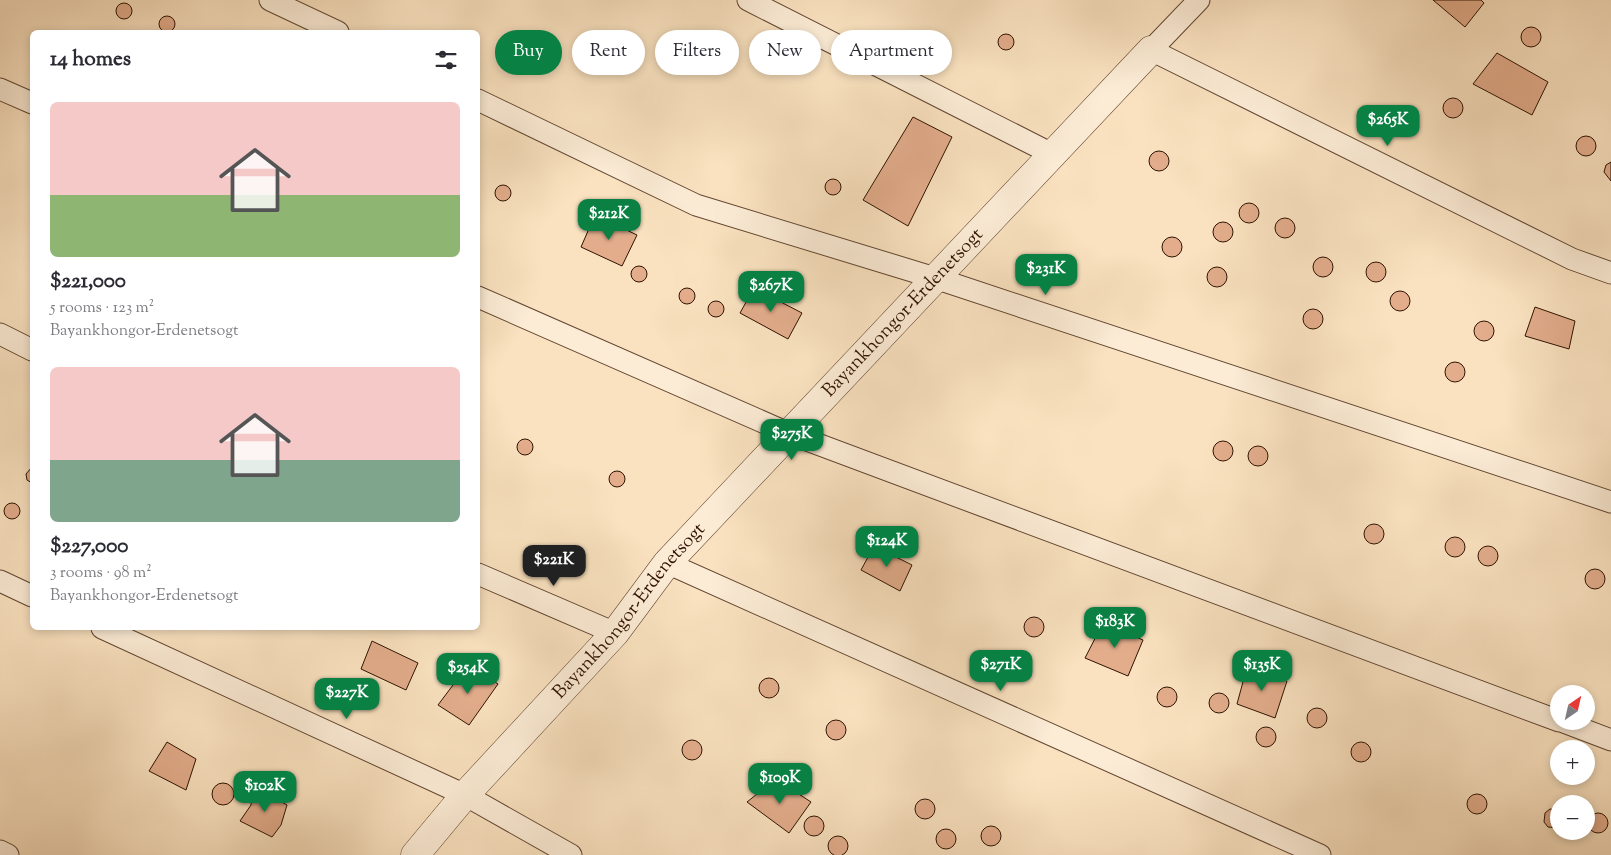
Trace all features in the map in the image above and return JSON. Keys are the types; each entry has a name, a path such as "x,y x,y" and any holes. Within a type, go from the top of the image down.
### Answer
{"street":[{"path":"270,0 334,30"},
{"path":"748,0 1052,154"},
{"name":"Bayankhongor-Erdenetsogt","path":"415,855 466,795 615,633 667,563 1199,0"},
{"path":"1151,50 1572,259 1611,274"},
{"path":"0,89 30,102"},
{"path":"480,101 696,205 935,278 1611,502"},
{"path":"480,298 788,433 1550,717"},
{"path":"0,334 30,349"},
{"path":"667,563 1320,855"},
{"path":"480,575 615,633"},
{"path":"0,581 30,595"},
{"path":"106,630 466,795 571,855"},
{"path":"1584,730 1611,740"},
{"path":"0,851 8,855"}],"building":[{"path":"1433,0 1481,0 1484,3 1465,27"},
{"path":"124,3 130,5 132,11 130,17 124,19 118,17 116,11 118,5"},
{"path":"167,16 173,18 173,30 161,30 159,24 161,18"},
{"path":"1531,27 1538,30 1541,37 1538,44 1531,47 1524,44 1521,37 1524,30"},
{"path":"1006,34 1012,36 1014,42 1012,48 1006,50 1000,48 998,42 1000,36"},
{"path":"1497,53 1548,82 1532,115 1473,84"},
{"path":"1453,98 1460,101 1463,108 1460,115 1453,118 1446,115 1443,108 1446,101"},
{"path":"913,117 952,137 908,226 863,200"},
{"path":"1586,136 1593,139 1596,146 1593,153 1586,156 1579,153 1576,146 1579,139"},
{"path":"1159,151 1166,154 1169,161 1166,168 1159,171 1152,168 1149,161 1152,154"},
{"path":"1611,162 1611,181 1604,172 1606,165"},
{"path":"833,179 839,181 841,187 839,193 833,195 827,193 825,187 827,181"},
{"path":"503,185 509,187 511,193 509,199 503,201 497,199 495,193 497,187"},
{"path":"1249,203 1256,206 1259,213 1256,220 1249,223 1242,220 1239,213 1242,206"},
{"path":"595,215 637,235 622,266 581,247"},
{"path":"1285,218 1292,221 1295,228 1292,235 1285,238 1278,235 1275,228 1278,221"},
{"path":"1223,222 1230,225 1233,232 1230,239 1223,242 1216,239 1213,232 1216,225"},
{"path":"1172,237 1179,240 1182,247 1179,254 1172,257 1165,254 1162,247 1165,240"},
{"path":"1323,257 1330,260 1333,267 1330,274 1323,277 1316,274 1313,267 1316,260"},
{"path":"1376,262 1383,265 1386,272 1383,279 1376,282 1369,279 1366,272 1369,265"},
{"path":"639,266 645,268 647,274 645,280 639,282 633,280 631,274 633,268"},
{"path":"1217,267 1224,270 1227,277 1224,284 1217,287 1210,284 1207,277 1210,270"},
{"path":"687,288 693,290 695,296 693,302 687,304 681,302 679,296 681,290"},
{"path":"754,288 802,313 788,339 740,313"},
{"path":"1400,291 1407,294 1410,301 1407,308 1400,311 1393,308 1390,301 1393,294"},
{"path":"716,301 722,303 724,309 722,315 716,317 710,315 708,309 710,303"},
{"path":"1535,307 1575,321 1569,349 1525,336"},
{"path":"1313,309 1320,312 1323,319 1320,326 1313,329 1306,326 1303,319 1306,312"},
{"path":"1484,321 1491,324 1494,331 1491,338 1484,341 1477,338 1474,331 1477,324"},
{"path":"1455,362 1462,365 1465,372 1462,379 1455,382 1448,379 1445,372 1448,365"},
{"path":"525,439 531,441 533,447 531,453 525,455 519,453 517,447 519,441"},
{"path":"1223,441 1230,444 1233,451 1230,458 1223,461 1216,458 1213,451 1216,444"},
{"path":"1258,446 1265,449 1268,456 1265,463 1258,466 1251,463 1248,456 1251,449"},
{"path":"30,469 30,482 27,480 26,474"},
{"path":"617,471 623,473 625,479 623,485 617,487 611,485 609,479 611,473"},
{"path":"12,503 18,505 20,511 18,517 12,519 6,517 4,511 6,505"},
{"path":"1374,524 1381,527 1384,534 1381,541 1374,544 1367,541 1364,534 1367,527"},
{"path":"1455,537 1462,540 1465,547 1462,554 1455,557 1448,554 1445,547 1448,540"},
{"path":"874,546 912,565 900,591 861,570"},
{"path":"1488,546 1495,549 1498,556 1495,563 1488,566 1481,563 1478,556 1481,549"},
{"path":"1595,569 1602,572 1605,579 1602,586 1595,589 1588,586 1585,579 1588,572"},
{"path":"1034,617 1041,620 1044,627 1041,634 1034,637 1027,634 1024,627 1027,620"},
{"path":"1103,623 1143,640 1128,676 1085,658"},
{"path":"372,641 418,663 406,690 361,669"},
{"path":"468,665 498,684 469,725 438,705"},
{"path":"1247,667 1287,681 1275,718 1237,704"},
{"path":"769,678 776,681 779,688 776,695 769,698 762,695 759,688 762,681"},
{"path":"1167,687 1174,690 1177,697 1174,704 1167,707 1160,704 1157,697 1160,690"},
{"path":"1219,693 1226,696 1229,703 1226,710 1219,713 1212,710 1209,703 1212,696"},
{"path":"1317,708 1324,711 1327,718 1324,725 1317,728 1310,725 1307,718 1310,711"},
{"path":"836,720 843,723 846,730 843,737 836,740 829,737 826,730 829,723"},
{"path":"1266,727 1273,730 1276,737 1273,744 1266,747 1259,744 1256,737 1259,730"},
{"path":"692,740 699,743 702,750 699,757 692,760 685,757 682,750 685,743"},
{"path":"167,742 196,759 186,790 149,771"},
{"path":"1361,742 1368,745 1371,752 1368,759 1361,762 1354,759 1351,752 1354,745"},
{"path":"776,779 811,802 789,833 747,802"},
{"path":"223,783 233,790 234,794 227,804 223,805 213,798 212,794 219,784"},
{"path":"253,786 287,805 281,825 272,837 240,821 251,805"},
{"path":"1477,794 1484,797 1487,804 1484,811 1477,814 1470,811 1467,804 1470,797"},
{"path":"925,799 932,802 935,809 932,816 925,819 918,816 915,809 918,802"},
{"path":"1550,809 1550,827 1544,822 1545,813"},
{"path":"1595,814 1602,814 1608,823 1605,830 1595,832"},
{"path":"814,816 821,819 824,826 821,833 814,836 807,833 804,826 807,819"},
{"path":"991,826 998,829 1001,836 998,843 991,846 984,843 981,836 984,829"},
{"path":"946,829 953,832 956,839 953,846 946,849 939,846 936,839 939,832"},
{"path":"838,836 845,839 848,846 845,853 838,856 831,853 828,846 831,839"}]}
